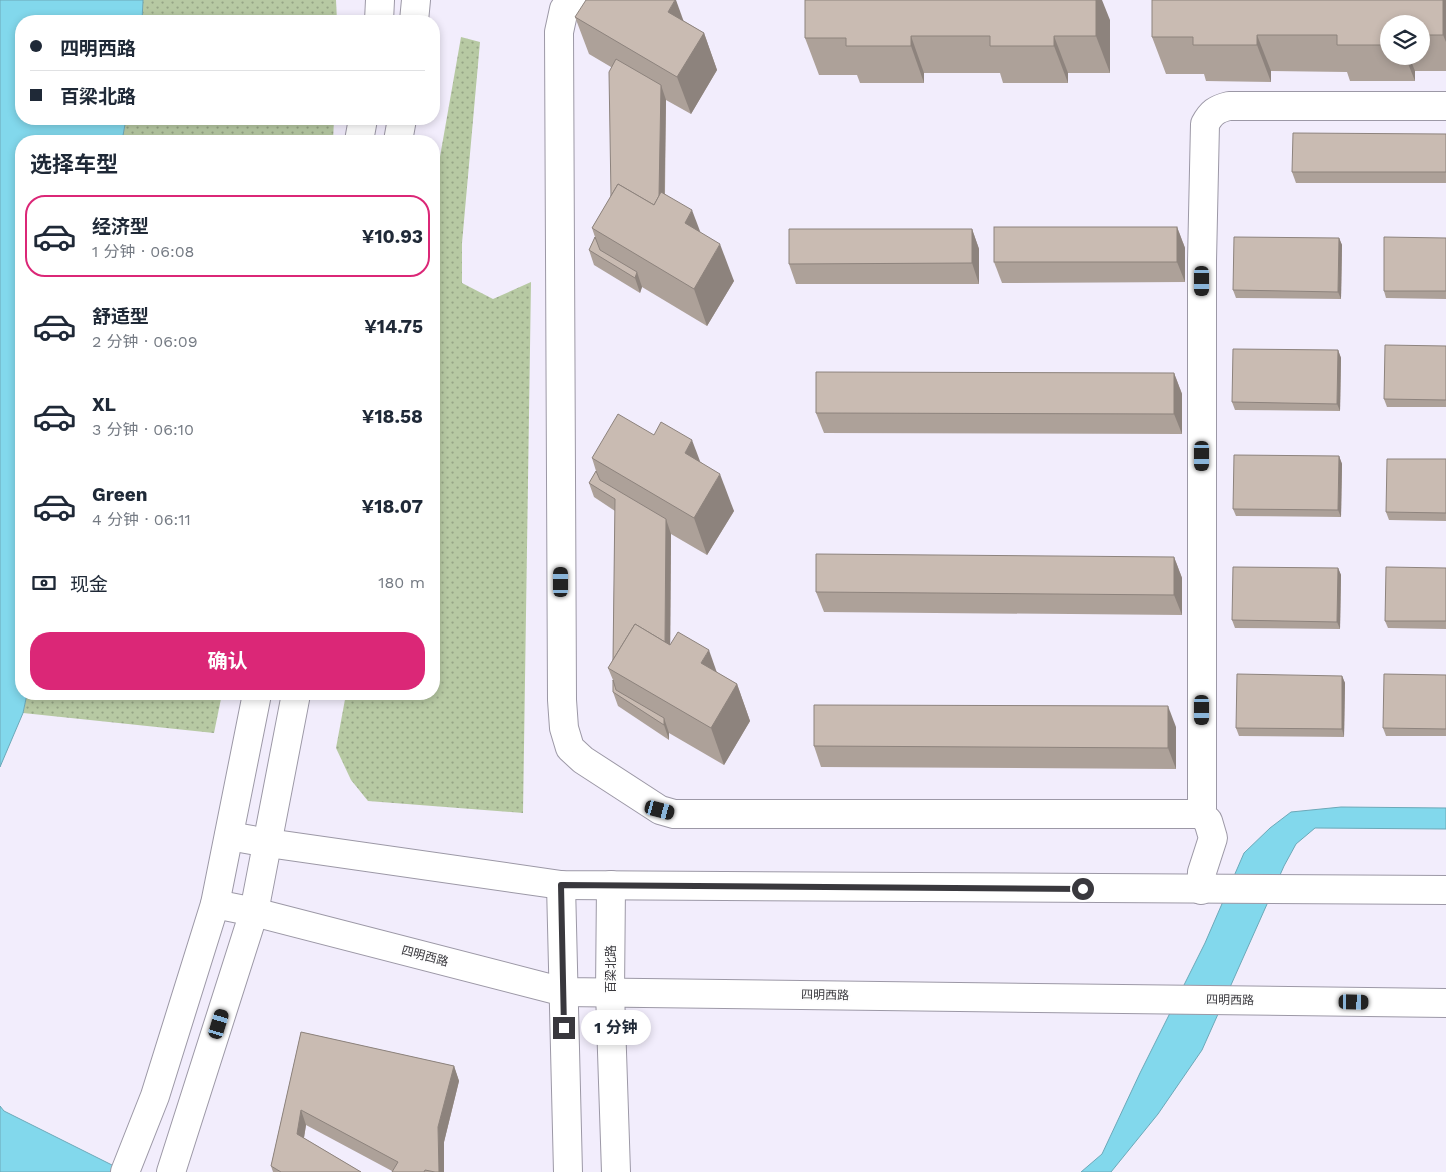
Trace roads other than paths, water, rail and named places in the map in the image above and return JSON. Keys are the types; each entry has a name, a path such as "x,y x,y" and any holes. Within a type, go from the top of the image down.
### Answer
{"main road":[{"path":"379,15 380,0"},
{"path":"415,15 416,0"},
{"path":"574,0 564,9 559,32 562,700 564,728 570,748 583,760 660,810 674,814 1195,814 1198,812 1202,808 1202,261 1205,124 1209,115 1217,109 1229,106 1446,106"},
{"path":"125,1172 155,1096 215,904 255,700"},
{"path":"171,1172 254,912 295,700"},
{"path":"1198,812 1208,821 1214,838 1202,872 1210,890"},
{"path":"229,836 561,885 1446,890"},
{"path":"561,885 568,1172"},
{"name":"百梁北路","path":"611,885 610,992 616,1172"},
{"name":"四明西路","path":"215,904 254,912 564,992 1446,1003"}],"water":[{"path":"0,0 143,0 142,15 15,15 15,125 125,125 123,135 15,135 15,700 26,700 23,713 0,767"},
{"path":"1341,807 1446,808 1446,829 1315,828 1296,844 1284,866 1202,1050 1158,1114 1111,1172 1081,1172 1102,1154 1205,943 1244,853 1270,828 1291,812"},
{"path":"0,1106 4,1111 126,1172 0,1172"}]}
